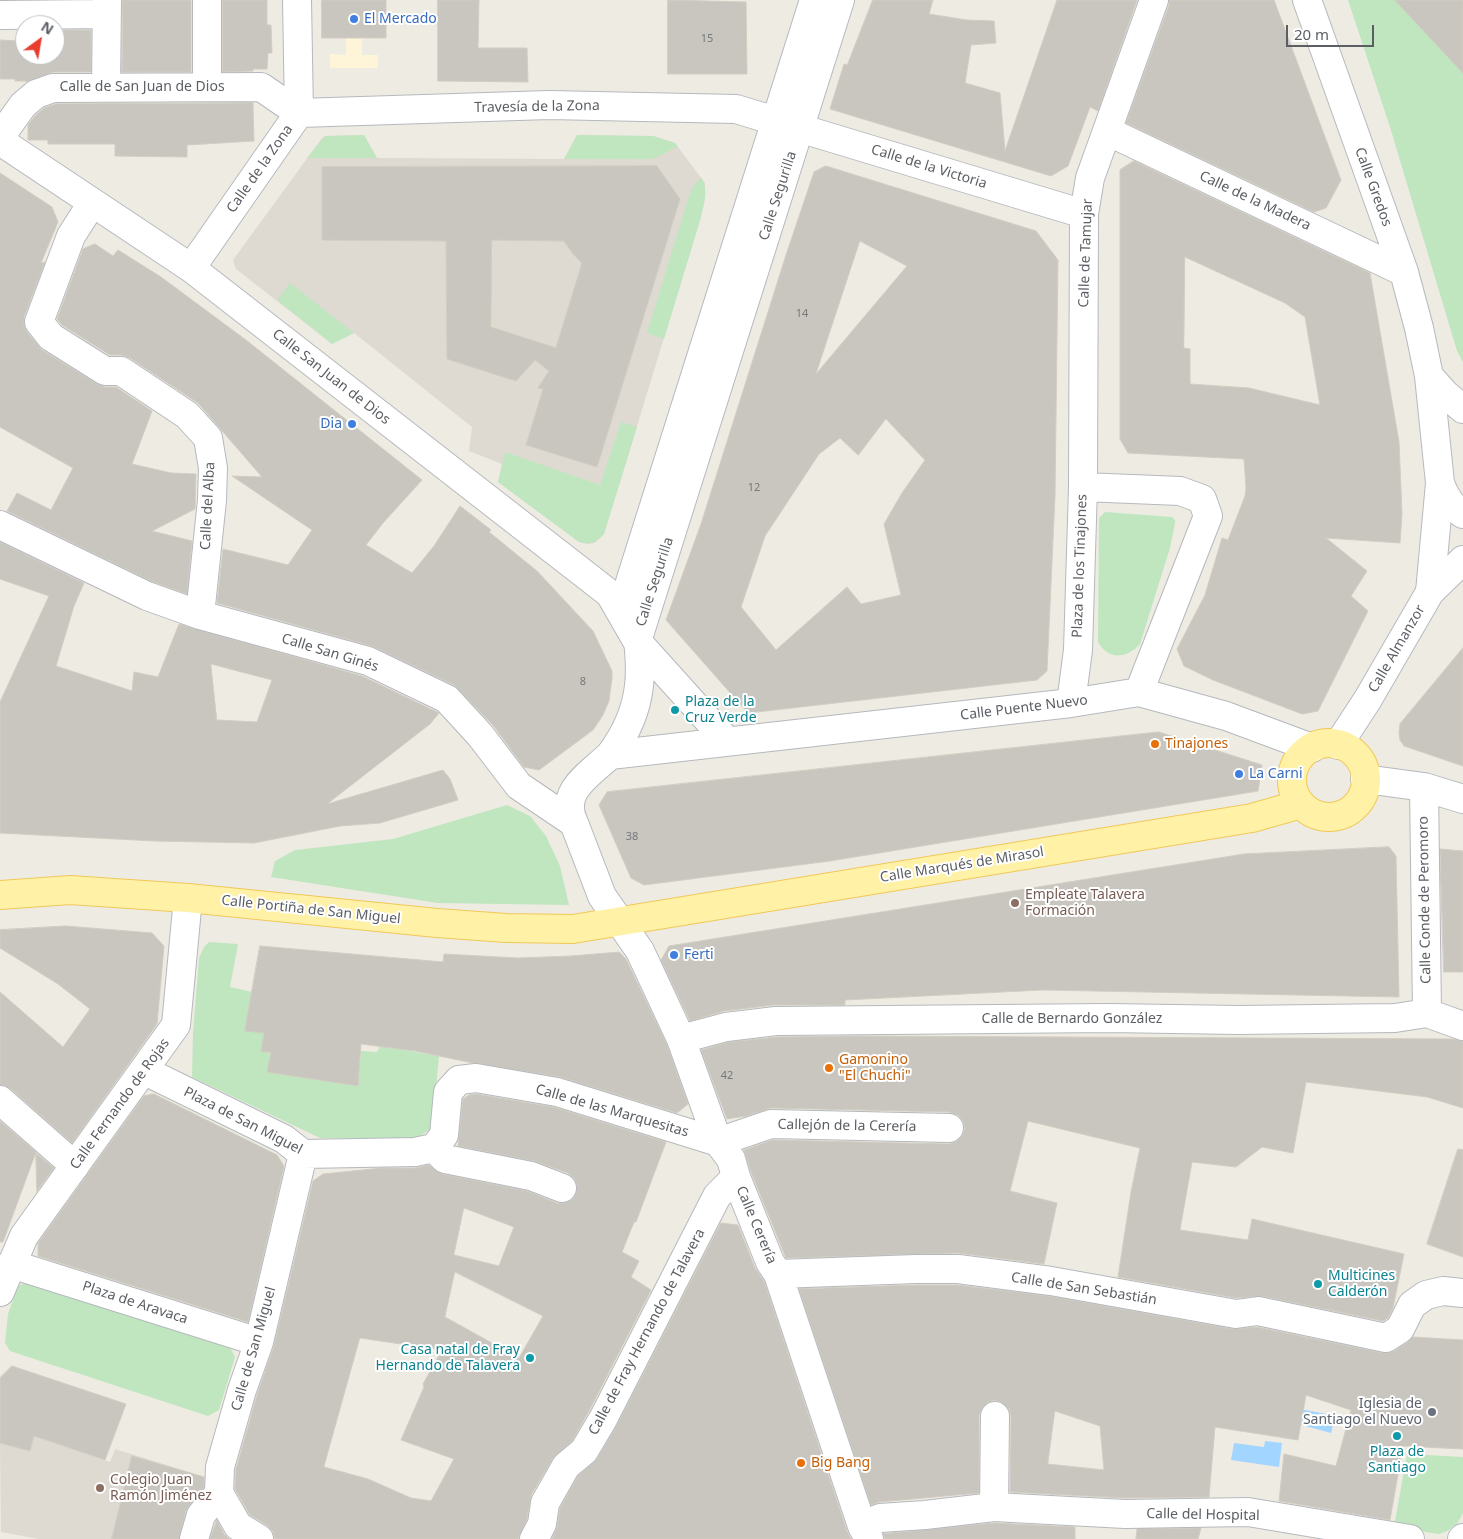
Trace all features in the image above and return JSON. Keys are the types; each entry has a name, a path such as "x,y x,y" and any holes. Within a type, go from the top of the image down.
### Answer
{"main road":[{"path":"1325,746 1348,749 1356,756 1364,768 1366,778 1360,800 1351,810 1344,814 1324,817 1313,814 1301,804 1293,788 1293,771 1300,758 1325,746"},
{"name":"Calle Marqués de Mirasol","path":"621,922 1252,818 1301,804"},
{"name":"Calle Portiña de San Miguel","path":"0,895 70,890 188,898 436,924 506,928 573,929 621,922"}],"street":[{"path":"207,0 207,87"},
{"name":"Calle de la Zona","path":"191,268 299,113 297,0"},
{"name":"Calle Segurilla","path":"637,641 787,124 814,0"},
{"name":"Calle Segurilla","path":"787,124 840,0"},
{"name":"Calle de Tamujar","path":"1083,487 1084,214 1090,178 1154,0"},
{"name":"Calle Gredos","path":"1307,0 1404,272 1429,376 1440,483 1430,592"},
{"path":"4,10 108,7 106,87"},
{"name":"Calle de San Juan de Dios","path":"0,137 24,105 36,94 53,88 261,87 299,113"},
{"name":"Travesía de la Zona","path":"299,113 549,105 736,109 787,124"},
{"name":"Calle de la Victoria","path":"787,124 1084,214"},
{"name":"Calle de la Madera","path":"1107,131 1404,272"},
{"name":"Calle San Juan de Dios","path":"0,141 191,268 610,594 637,641"},
{"name":"Calle del Alba","path":"92,203 71,236 39,322 51,337 97,366 105,370 120,371 188,415 208,438 213,468 212,500 200,614"},
{"path":"1429,376 1445,394 1463,409"},
{"name":"Calle Gredos","path":"1440,483 1445,496 1452,506 1463,514"},
{"name":"Plaza de los Tinajones","path":"1071,703 1078,650 1083,487 1180,491 1202,498 1208,516 1139,692"},
{"name":"Calle San Ginés","path":"0,526 147,596 200,614 368,661 447,699 480,735 519,786 574,823"},
{"name":"Calle Almanzor","path":"1325,746 1368,699 1430,592 1463,560"},
{"path":"637,641 727,741"},
{"path":"621,922 602,896 569,814 568,805 574,790 610,755 626,732 636,707 640,685 641,663 637,641"},
{"name":"Calle Puente Nuevo","path":"727,741 1071,703 1139,692 1325,746"},
{"path":"610,755 727,741"},
{"path":"1366,778 1424,787 1463,799"},
{"name":"Calle Conde de Peromoro","path":"1424,787 1427,1013"},
{"name":"Calle Fernando de Rojas","path":"0,1292 24,1236 145,1071 176,1025 188,898"},
{"name":"Calle Cerería","path":"621,922 640,950 681,1039 718,1142 731,1159 736,1177 770,1262 778,1274 865,1533"},
{"name":"Calle de Bernardo González","path":"681,1039 726,1027 776,1021 1108,1018 1239,1020 1394,1018 1427,1013 1463,1026"},
{"name":"Plaza de San Miguel","path":"145,1071 284,1139 303,1154 415,1152 434,1148"},
{"name":"Calle de las Marquesitas","path":"434,1148 444,1135 448,1092 459,1080 476,1078 558,1092 718,1142"},
{"path":"0,1100 75,1166"},
{"name":"Callejón de la Cerería","path":"718,1142 771,1124 949,1128"},
{"path":"434,1148 445,1159 531,1176 562,1188"},
{"name":"Calle de San Miguel","path":"219,1493 220,1467 242,1390 259,1342 303,1154"},
{"name":"Calle de Fray Hernando de Talavera","path":"534,1539 542,1524 545,1503 566,1466 584,1451 603,1419 717,1196 736,1177"},
{"name":"Plaza de Aravaca","path":"11,1264 259,1342"},
{"name":"Calle de San Sebastián","path":"778,1274 958,1269 1051,1282 1236,1314 1258,1311 1386,1338 1400,1329 1412,1306 1426,1295 1443,1291 1463,1294"},
{"path":"994,1507 995,1416"},
{"path":"194,1539 201,1515 219,1493 238,1526 259,1539"},
{"name":"Calle del Hospital","path":"865,1533 880,1518 994,1507 1125,1514 1248,1512 1410,1539"}],"shaded area":[{"name":"El Mercado","path":"322,0 386,0 386,38 362,39 362,55 378,55 378,68 330,68 330,54 346,55 346,38"},
{"path":"364,135 377,158 564,159 577,135 653,136 675,143 705,183 705,196 701,217 604,534 595,543 579,542 498,482 502,464 469,451 472,427 354,333 332,344 236,269 233,260 322,138 325,136"},
{"name":"Colegio Juan Ramón Jiménez","path":"34,1436 110,1462 115,1449 202,1476 185,1539 39,1539 1,1532 0,1443 30,1451"}],"green space":[{"path":"1348,0 1463,0 1463,362 1457,351 1390,127"},
{"path":"364,135 377,158 307,158 325,136"},
{"path":"577,135 653,136 675,143 678,146 651,159 564,159"},
{"path":"701,178 705,187 705,197 701,217 664,339 647,333 689,196 693,187"},
{"path":"290,283 354,333 332,344 277,300"},
{"path":"621,422 637,427 604,534 595,541 589,543 579,542 498,482 505,452 600,485"},
{"path":"1105,512 1172,517 1175,520 1170,548 1140,644 1124,655 1107,652 1098,642 1099,518"},
{"path":"507,805 530,816 546,836 560,866 569,905 438,903 271,877 275,861 295,850 393,839"},
{"path":"209,942 238,944 230,987 252,992 264,1033 261,1052 271,1052 267,1072 358,1086 361,1051 377,1052 380,1046 439,1056 432,1128 415,1139 320,1138 192,1077 193,1033 199,958 204,947"},
{"path":"27,1282 230,1347 235,1357 219,1410 208,1416 10,1351 5,1343 8,1314 18,1286"},
{"name":"Plaza de Santiago","path":"1407,1454 1463,1457 1463,1513 1457,1524 1447,1531 1439,1534 1394,1527"}],"water":[{"path":"1300,1409 1332,1415 1331,1421 1334,1421 1331,1433 1298,1424"},
{"path":"1265,1441 1282,1443 1279,1467 1231,1460 1234,1443 1264,1447"}],"building":[{"path":"123,0 191,0 191,72 122,72"},
{"path":"223,0 267,0 267,25 271,25 272,53 268,53 267,69 223,72"},
{"name":"El Mercado","path":"322,0 386,0 386,38 322,38"},
{"path":"438,0 479,0 478,48 527,48 528,82 438,81"},
{"path":"668,0 746,2 747,74 668,74"},
{"path":"873,0 933,0 929,14 967,20 994,21 996,43 971,45 965,83 1000,93 1005,151 1057,0 1137,0 1098,111 1090,107 1068,166 1051,176 830,109 844,64 847,65"},
{"path":"1169,0 1274,0 1341,180 1326,208 1314,212 1126,123 1169,5"},
{"path":"1395,0 1463,0 1463,73"},
{"path":"65,30 91,30 91,72 53,72 26,82 15,81 15,79 0,79 0,40 15,41 15,65 65,65"},
{"path":"253,103 254,141 187,145 187,157 115,156 115,144 48,144 48,140 28,140 28,125 35,116 44,108 56,104"},
{"path":"1134,161 1370,273 1399,442 1402,514 1400,543 1326,538 1367,571 1351,596 1368,611 1318,711 1302,714 1213,680 1184,666 1177,649 1205,595 1222,538 1228,540 1245,496 1244,459 1128,453 1120,439 1120,170","holes":["1185,257 1285,303 1305,317 1320,405 1249,388 1190,384 1190,349 1184,348"]},
{"path":"657,166 680,199 597,467 526,445 543,389 538,388 549,371 535,360 516,381 447,359 446,241 322,240 322,167","holes":["492,240 564,241 582,263 556,348 491,327"]},
{"path":"826,166 1036,231 1058,260 1055,496 1047,671 1037,680 748,713 666,620 701,524 814,172","holes":["860,241 907,266 816,374","886,419 925,460 902,493 884,524 901,595 861,604 847,587 776,650 741,607 765,536 819,454 840,438 858,455"]},
{"path":"0,173 52,207 58,222 41,263 45,262 24,317 24,325 27,332 42,350 97,384 105,387 116,387 152,411 132,464 171,473 196,474 195,509 152,531 192,541 187,594 153,582 7,511 17,493 51,510 73,468 0,427"},
{"path":"95,244 113,256 118,250 161,277 246,340 422,480 366,545 412,573 434,546 460,506 491,530 489,532 537,571 593,631 612,671 609,701 603,715 593,730 539,770 524,767 492,724 454,685 372,646 217,603 223,549 288,565 312,530 232,476 262,477 198,403 130,358 121,355 110,355 62,325 57,319 83,249"},
{"path":"0,542 84,583 74,606 56,666 132,691 134,672 158,677 179,624 362,676 439,713 430,724 327,804 443,770 450,779 458,800 380,823 340,826 254,843 155,841 0,833 0,702 49,596 0,579","holes":["211,664 272,680 257,722 217,720"]},
{"path":"1463,648 1463,766 1404,746 1400,740 1399,733 1400,724"},
{"path":"1159,732 1262,765 1258,791 830,861 644,885 631,878 599,805 607,792"},
{"path":"1389,847 1396,856 1399,997 1042,990 845,1000 845,1005 774,1005 724,1011 690,1021 661,960 669,946 1244,854"},
{"path":"1440,849 1463,851 1463,972 1444,972"},
{"path":"66,926 152,933 164,946 157,1024 72,1143 10,1088 0,1085 0,992 63,1047 90,1009 58,984 0,948 0,930"},
{"path":"260,946 443,962 444,954 518,958 619,952 626,959 667,1045 688,1104 677,1113 560,1077 473,1063 415,1051 361,1044 358,1086 267,1072 271,1052 261,1052 264,1033 245,1031"},
{"path":"777,1037 1454,1039 1463,1041 1463,1108 1427,1097 1306,1082 1293,1153 1262,1147 1236,1167 1192,1162 1180,1230 1248,1240 1252,1219 1404,1254 1393,1308 1388,1318 1383,1321 1261,1296 1236,1298 1118,1277 1140,1148 1028,1121 1010,1191 1057,1203 1044,1264 958,1253 786,1258 744,1150 773,1140 949,1144 957,1141 962,1136 965,1129 963,1121 958,1115 949,1112 771,1108 746,1116 727,1119 701,1050 729,1042"},
{"path":"154,1094 277,1155 284,1166 248,1322 38,1256 38,1243 144,1096"},
{"path":"476,1094 553,1107 666,1142 636,1222 634,1222 622,1252 639,1261 631,1277 651,1290 572,1441 553,1458 531,1495 527,1519 518,1539 275,1539 273,1532 268,1526 250,1515 235,1489 236,1469 257,1395 274,1346 313,1181 323,1174 382,1168 415,1168 429,1165 442,1174 527,1191 557,1203 565,1203 572,1200 576,1194 577,1185 574,1178 568,1173 534,1161 458,1146 463,1099 469,1095","holes":["464,1208 514,1227 499,1266 454,1255","455,1272 543,1316 519,1358 445,1317","360,1338 442,1350 423,1384 424,1387 401,1440 454,1459 431,1501 411,1498 368,1479 324,1467"]},
{"path":"0,1121 36,1152 3,1242 0,1242"},
{"path":"1458,1149 1463,1150 1463,1257 1427,1244"},
{"path":"36,1153 54,1168 37,1191"},
{"path":"721,1223 738,1225 755,1268 764,1281 851,1539 552,1539 557,1527 560,1508 578,1476 597,1459 616,1427"},
{"path":"957,1285 1049,1296 1233,1329 1257,1327 1383,1353 1394,1351 1413,1337 1463,1340 1463,1449 1403,1446 1390,1520 1279,1501 1284,1454 1336,1466 1351,1410 1306,1395 1298,1440 1215,1427 1209,1497 1125,1498 1010,1492 1011,1416 1009,1409 1003,1403 995,1400 988,1402 982,1408 979,1415 979,1493 879,1502 871,1505 799,1289","holes":["1055,1411 1100,1426 1104,1470 1048,1464"]},
{"path":"12,1366 126,1404 105,1460 34,1436 30,1451 0,1443 0,1378"},
{"path":"132,1456 204,1477 204,1487 186,1510 179,1539 112,1539"},
{"path":"217,1520 224,1534 229,1539 210,1539"},
{"path":"994,1523 1075,1527 1075,1539 885,1539 883,1534"},
{"path":"1201,1528 1198,1539 1136,1539 1137,1529"}],"place":[{"name":"El Mercado","path":"354,19"},
{"name":"Dia","path":"352,424"},
{"name":"Plaza de la Cruz Verde","path":"675,710"},
{"name":"Tinajones","path":"1155,744"},
{"name":"La Carni","path":"1239,774"},
{"name":"Empleate Talavera Formación","path":"1015,903"},
{"name":"Ferti","path":"674,955"},
{"name":"Gamonino \"El Chuchi\"","path":"829,1068"},
{"name":"Multicines Calderón","path":"1318,1284"},
{"name":"Casa natal de Fray Hernando de Talavera","path":"530,1358"},
{"name":"Iglesia de Santiago el Nuevo","path":"1432,1412"},
{"name":"Plaza de Santiago","path":"1397,1436"},
{"name":"Big Bang","path":"801,1463"},
{"name":"Colegio Juan Ramón Jiménez","path":"100,1488"}]}
